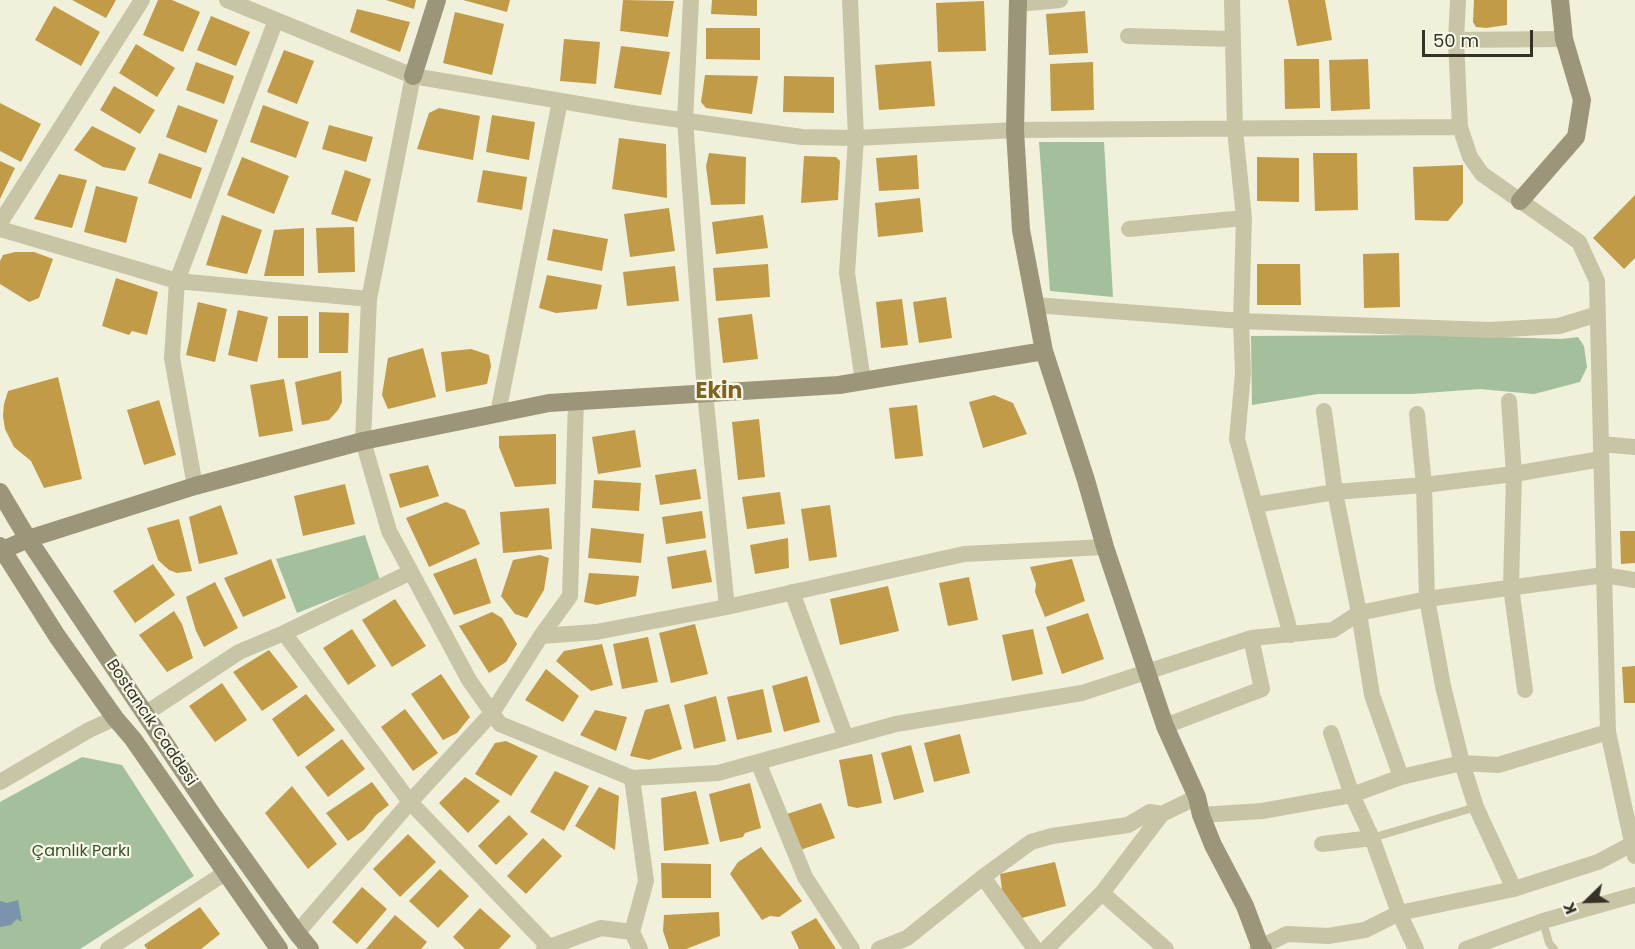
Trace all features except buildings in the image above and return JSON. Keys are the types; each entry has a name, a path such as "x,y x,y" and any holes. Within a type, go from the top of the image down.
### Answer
{"street":[{"path":"0,223 142,0"},
{"path":"227,0 413,75 802,137 856,138 1016,130 1460,127"},
{"path":"437,0 413,75 369,299 363,441 389,531 469,680 500,724 632,778 718,773 896,724 1082,693 1251,638 1333,630 1359,613 1427,599 1511,586 1604,575 1635,580"},
{"path":"691,0 685,120 705,393 727,607"},
{"path":"850,0 856,138 848,273 862,381"},
{"path":"1060,0 1018,2 1016,130 1022,230 1044,351 1105,548 1165,726 1197,797 1201,815 1213,844 1245,906 1260,948 1287,934 1328,936 1365,930 1399,913 1514,889 1633,850 1628,796 1608,732 1597,281 1579,242 1482,174 1470,157 1460,127 1456,40 1458,0"},
{"path":"1232,0 1235,130 1245,218 1241,321 1243,373 1237,439 1290,635"},
{"path":"1520,201 1576,137 1582,100 1564,39 1560,0"},
{"path":"195,486 172,358 177,281 276,20"},
{"path":"1128,36 1232,39"},
{"path":"1456,40 1564,39"},
{"path":"498,413 560,100"},
{"path":"1129,229 1245,218"},
{"path":"0,229 177,281 369,299"},
{"path":"1035,305 1241,321 1490,330 1559,326 1598,314"},
{"path":"1,548 195,486 363,441 549,403 839,385 1044,351"},
{"path":"297,933 410,802 492,713 541,636 570,596 576,401"},
{"path":"1509,401 1514,474 1511,586 1525,690"},
{"path":"1324,411 1335,492 1359,613 1372,695 1401,777"},
{"path":"1417,414 1424,485 1427,599 1443,686 1462,763 1476,807 1514,889"},
{"path":"1255,505 1335,492 1424,485 1514,474 1601,451 1635,447"},
{"name":"Bostancık Caddesi","path":"0,492 28,539 212,814 310,949"},
{"name":"Bostancık Caddesi","path":"1,548 57,636 115,718 133,739 279,949"},
{"path":"541,636 596,632 727,607 964,554 1105,548"},
{"path":"145,714 239,652 411,572"},
{"path":"792,592 846,738"},
{"path":"284,633 410,802 546,948 601,928 632,932"},
{"path":"1165,726 1262,689 1251,638"},
{"path":"0,782 89,730 115,718"},
{"path":"1201,815 1262,810 1352,795 1401,777 1462,763 1498,765 1608,732"},
{"path":"1332,733 1352,795 1372,838 1399,913 1416,949"},
{"path":"758,762 806,878 852,949"},
{"path":"632,778 646,881 632,932 640,949"},
{"path":"1046,949 1102,893 1162,814 1197,797"},
{"path":"879,949 907,938 1031,842 1052,836 1128,825 1150,812 1162,814"},
{"path":"1322,844 1372,838"},
{"path":"108,949 225,873"},
{"path":"983,877 1035,949"},
{"path":"1102,893 1166,949"},
{"path":"1466,949 1544,921 1635,896"}],"lane":[{"path":"1372,838 1476,807"},
{"path":"1544,921 1554,949"}],"green space":[{"path":"1039,142 1104,142 1113,297 1050,291"},
{"path":"1430,335 1562,339 1578,337 1584,346 1587,367 1580,382 1534,394 1480,389 1412,394 1318,394 1252,405 1251,336"},
{"path":"365,535 380,580 297,613 276,559"},
{"name":"Çamlık Parkı","path":"82,757 122,765 194,876 80,949 0,949 0,802"}],"water":[{"path":"18,900 22,922 17,919 11,925 0,927 0,901 7,903"}],"district":[{"name":"Ekin","path":"719,392"}]}
